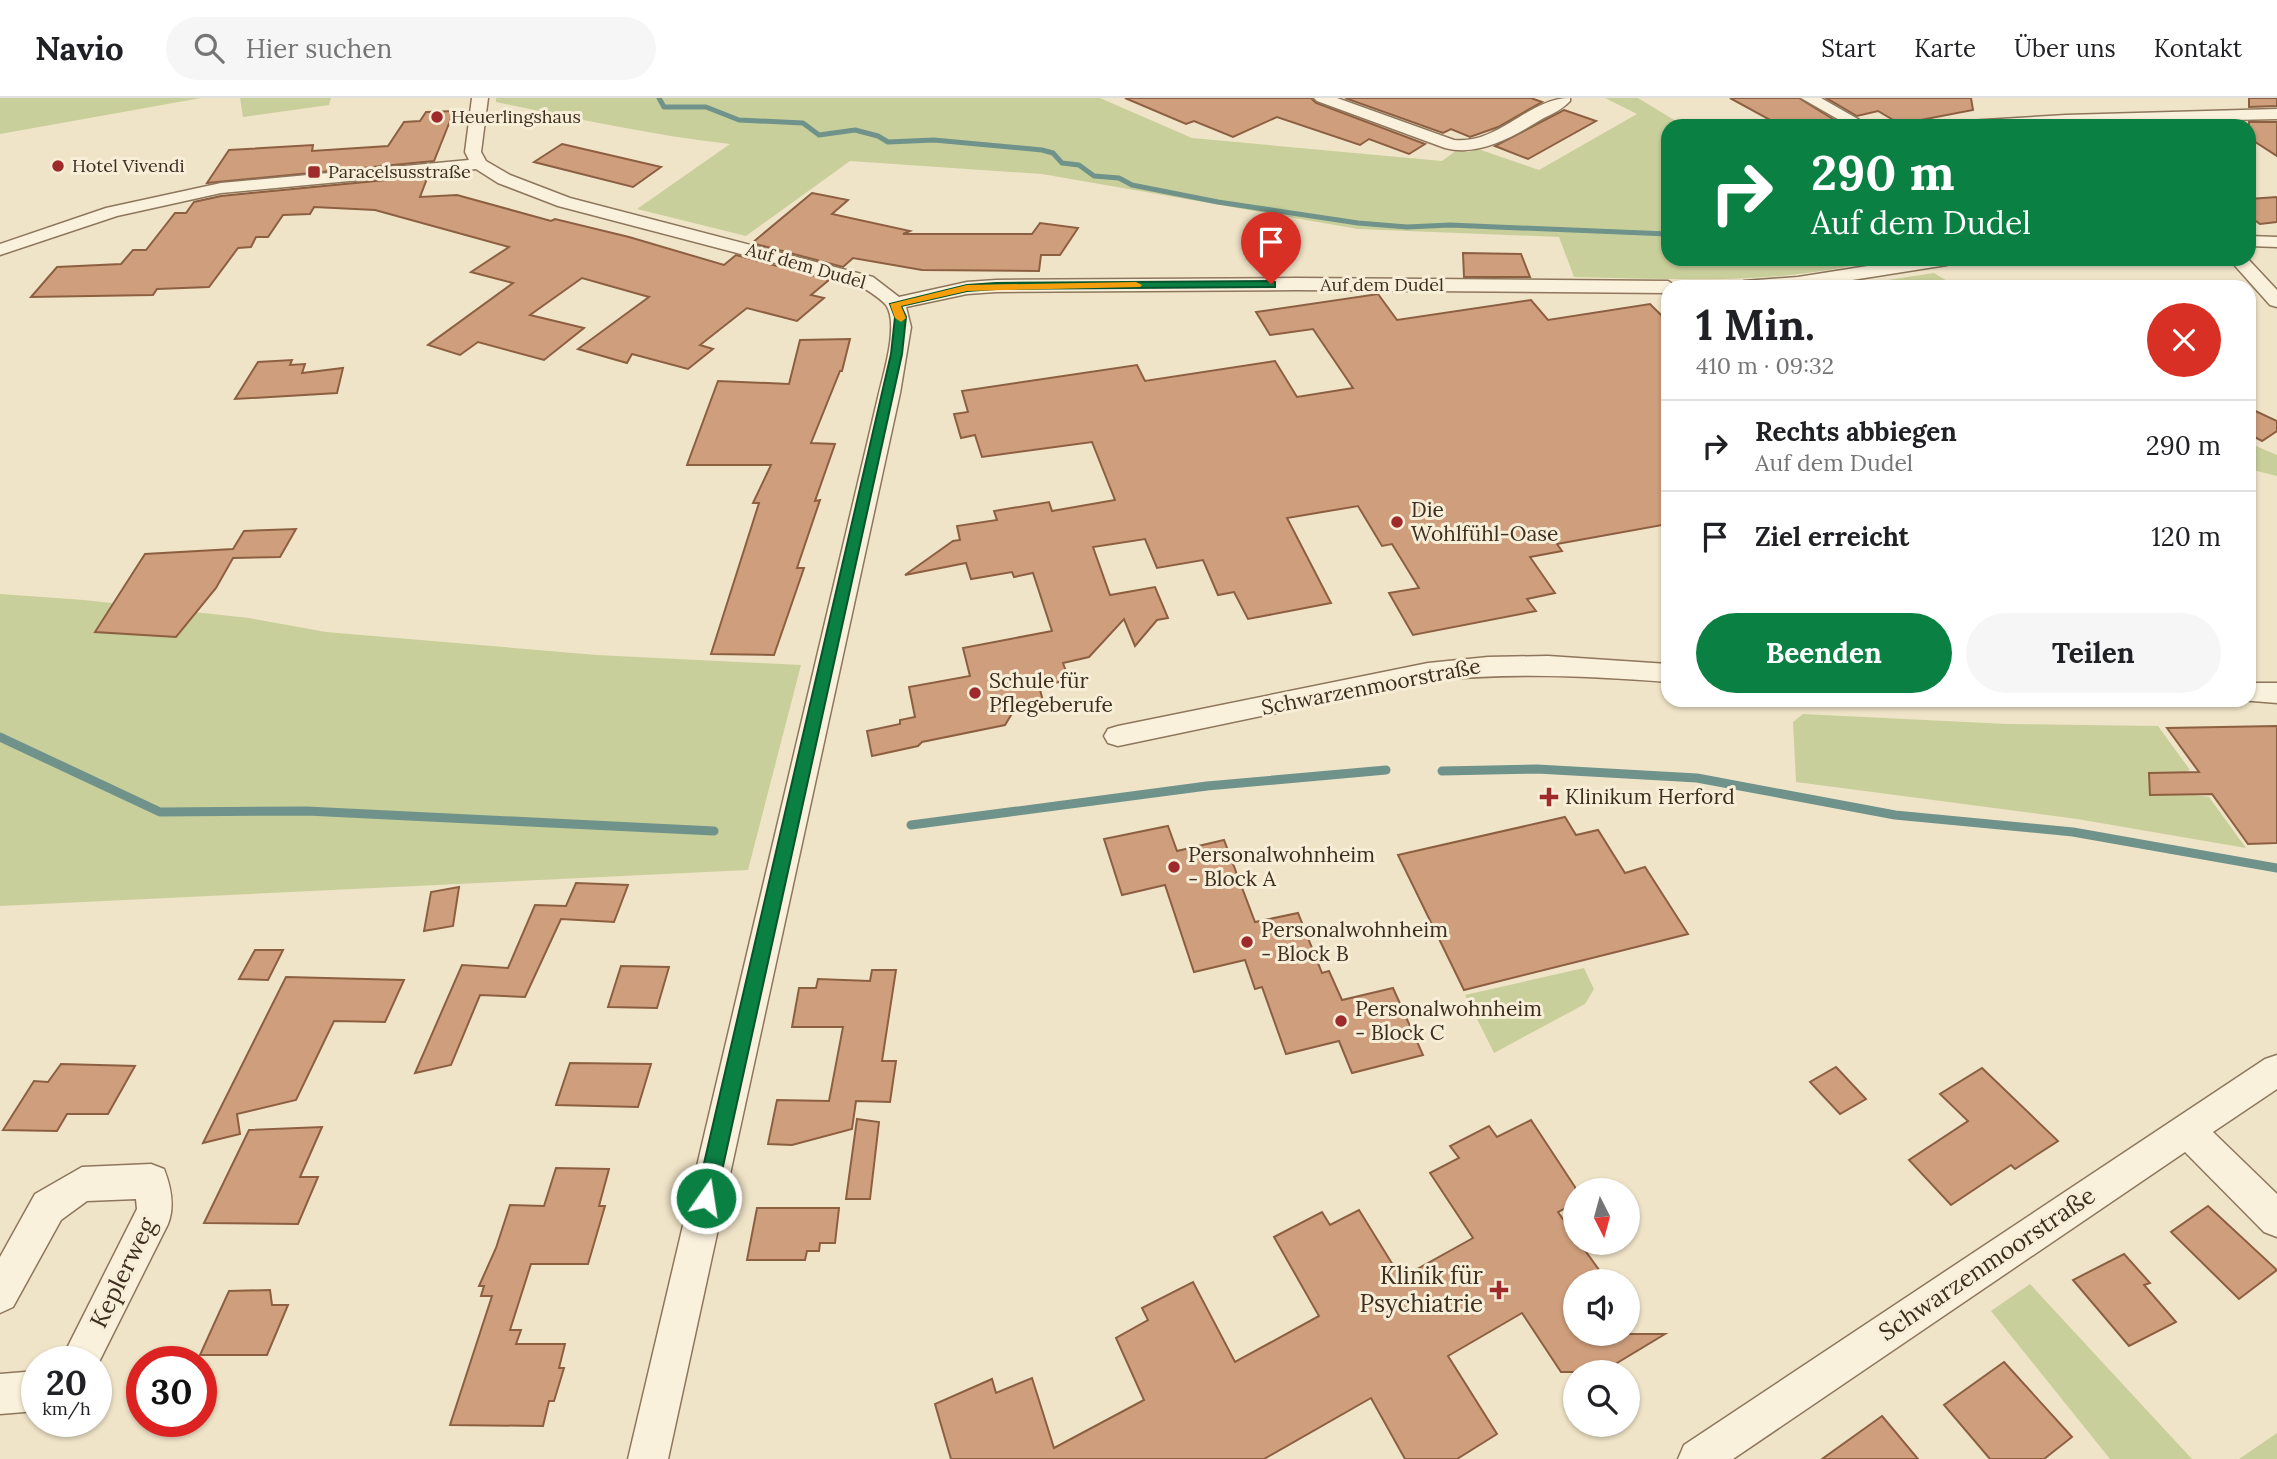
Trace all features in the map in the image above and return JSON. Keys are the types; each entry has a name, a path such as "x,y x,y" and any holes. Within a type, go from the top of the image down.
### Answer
{"street":[{"path":"0,250 112,212 220,188 479,163 473,152 480,98"},
{"path":"1322,98 1451,145 1466,147 1482,143 1562,101 1562,98"},
{"path":"1809,98 1849,119"},
{"path":"2101,119 2277,114"},
{"name":"Auf dem Dudel","path":"479,163 504,179 564,202 866,281 885,293 895,304 967,288 996,286 1320,284 1661,287"},
{"path":"2256,240 2277,242"},
{"path":"1817,280 1904,266"},
{"path":"2244,266 2277,301"},
{"path":"648,1459 894,367 901,326 901,317 895,304"},
{"name":"Schwarzenmoorstraße","path":"1118,736 1429,672 1479,665 1536,664 1661,673"},
{"path":"2256,693 2277,693"},
{"name":"Schwarzenmoorstraße","path":"1698,1459 2277,1070"},
{"path":"2188,1130 2277,1219"},
{"name":"Keplerweg","path":"0,1294 48,1207 82,1184 151,1181 155,1211 87,1346"},
{"path":"0,1394 21,1393"}],"green space":[{"path":"0,98 201,98 0,134"},
{"path":"240,98 331,98 329,105 243,117"},
{"path":"496,98 1100,98 1192,138 1442,161 1457,150 1468,152 1478,149 1539,170 1637,114 1605,98 1638,98 1672,119 1661,119 1661,266 1850,266 1804,273 1727,279 1574,277 1559,237 1358,229 1042,174 850,161 746,236 637,209 730,144 671,136 496,102"},
{"path":"1934,273 1946,280 1888,280"},
{"path":"2256,446 2277,455 2277,476 2256,471"},
{"path":"0,594 249,618 326,632 597,655 801,665 748,870 0,906"},
{"path":"1803,714 2006,724 2158,726 2190,770 2181,773 2196,795 2209,797 2246,848 2077,819 1796,782 1793,722"},
{"path":"1584,968 1594,989 1585,1004 1494,1053 1465,995"},
{"path":"2030,1284 2192,1459 2110,1459 1991,1311"},
{"path":"2277,1433 2277,1459 2239,1459"}],"building":[{"path":"1125,98 1311,98 1316,103 1425,144 1409,154 1369,139 1360,145 1277,117 1233,137 1194,121 1186,124"},
{"path":"1345,98 1531,98 1542,102 1498,127 1470,137 1451,129 1443,133"},
{"path":"1730,98 1799,98 1833,119 1768,119"},
{"path":"1826,98 1971,98 1973,110 1926,119 1892,119 1878,111 1857,116"},
{"path":"2249,98 2277,98 2277,106 2249,107"},
{"path":"1564,110 1596,121 1528,159 1495,146"},
{"path":"454,111 434,161 207,183 229,150 313,145 312,151 388,146 404,122 420,121 426,112"},
{"path":"2256,122 2277,122 2277,156 2256,142"},
{"path":"562,144 661,167 633,187 534,162"},
{"path":"428,176 420,197 457,195 551,221 555,219 629,237 724,265 736,255 829,280 811,295 824,298 797,321 747,308 700,345 713,349 688,369 632,354 627,363 578,349 649,297 582,278 530,315 584,328 544,360 478,342 460,355 428,345 513,283 471,272 509,247 375,210 314,207 310,214 283,215 268,237 256,237 251,247 238,248 209,287 157,289 153,295 31,297 57,267 121,264 133,250 146,250 175,213 186,213 194,202 221,196"},
{"path":"812,193 848,200 832,214 910,231 903,234 1032,234 1040,223 1078,228 1060,255 1041,255 1039,271 922,270 853,258 843,267 752,243"},
{"path":"2277,197 2277,222 2260,224 2256,221 2256,198"},
{"path":"1463,253 1521,254 1530,277 1464,277"},
{"path":"1378,294 1397,320 1531,300 1548,320 1650,304 1661,315 1661,525 1557,544 1562,551 1530,557 1555,593 1527,599 1536,611 1413,635 1389,593 1419,588 1392,544 1382,546 1358,506 1287,518 1331,603 1248,619 1234,592 1218,595 1203,560 1157,568 1145,539 1093,547 1110,595 1155,587 1168,618 1157,620 1135,646 1124,619 1089,657 1063,663 1069,680 1039,686 1043,701 1016,707 1005,725 922,742 918,746 872,756 867,731 900,724 900,720 915,717 909,687 970,676 963,648 1052,631 1033,573 1014,577 1012,572 971,579 966,563 905,575 953,541 960,540 957,526 997,520 994,511 1049,502 1052,511 1115,500 1092,442 982,457 975,435 961,438 954,414 968,412 962,391 1137,365 1145,381 1275,361 1297,397 1353,388 1313,329 1270,335 1256,312"},
{"path":"850,339 842,371 811,443 835,444 815,501 820,500 797,568 804,568 774,655 711,654 759,503 753,503 771,465 687,465 718,381 789,384 800,340"},
{"path":"292,360 290,365 305,364 302,373 343,368 337,393 235,399 258,362"},
{"path":"2256,411 2277,421 2277,431 2262,441 2256,438"},
{"path":"296,529 280,557 233,558 216,588 176,637 95,632 145,554 233,549 244,531"},
{"path":"2277,726 2277,843 2248,844 2212,794 2150,795 2149,773 2199,772 2167,728"},
{"path":"1565,817 1576,835 1598,830 1625,873 1645,867 1688,934 1464,990 1398,855"},
{"path":"1168,826 1177,851 1224,840 1255,922 1298,913 1322,973 1329,971 1342,1000 1393,988 1423,1055 1352,1073 1339,1041 1286,1054 1262,987 1255,989 1245,960 1194,972 1165,885 1122,895 1104,839"},
{"path":"576,883 628,885 614,922 561,919 525,997 480,995 451,1065 415,1073 462,965 508,968 535,905 566,906"},
{"path":"459,887 453,926 424,931 431,892"},
{"path":"255,950 283,950 268,980 239,979"},
{"path":"621,966 669,967 657,1008 608,1007"},
{"path":"872,970 896,970 882,1061 896,1061 890,1102 856,1101 852,1129 792,1145 768,1144 777,1100 829,1101 843,1027 792,1027 799,988 816,988 818,979 870,981"},
{"path":"286,977 404,980 385,1022 334,1021 296,1100 237,1114 240,1134 203,1143"},
{"path":"570,1063 651,1064 638,1107 556,1105"},
{"path":"61,1064 135,1066 108,1114 67,1114 57,1131 3,1130 34,1081 48,1082"},
{"path":"1836,1067 1866,1099 1840,1114 1810,1082"},
{"path":"1982,1068 2058,1141 2015,1169 2011,1165 1951,1205 1909,1160 1968,1121 1940,1094"},
{"path":"857,1119 879,1122 870,1199 846,1199"},
{"name":"Klinik für Psychiatrie","path":"1531,1120 1569,1178 1563,1178 1563,1209 1558,1212 1563,1219 1563,1255 1588,1255 1598,1269 1563,1269 1563,1346 1640,1346 1640,1334 1665,1334 1622,1360 1563,1360 1561,1372 1522,1313 1448,1356 1497,1434 1457,1459 1405,1459 1371,1398 1264,1459 951,1459 935,1404 992,1379 996,1393 1032,1378 1054,1448 1144,1400 1116,1338 1148,1320 1142,1308 1193,1282 1235,1362 1319,1316 1274,1237 1322,1212 1330,1225 1359,1210 1401,1278 1473,1238 1430,1173 1459,1158 1450,1146 1489,1126 1497,1137"},
{"path":"322,1127 300,1177 318,1177 298,1224 204,1223 249,1130"},
{"path":"556,1168 609,1169 599,1206 605,1206 588,1264 531,1264 510,1330 521,1330 516,1344 565,1344 559,1368 564,1368 554,1401 549,1401 543,1426 450,1425 492,1296 481,1296 484,1286 479,1286 496,1248 510,1205 544,1206"},
{"path":"2208,1206 2277,1270 2239,1299 2171,1232"},
{"path":"757,1208 839,1208 835,1243 820,1243 819,1251 807,1251 805,1260 747,1260"},
{"path":"2124,1254 2150,1283 2144,1285 2176,1322 2129,1346 2073,1280"},
{"path":"270,1290 272,1305 288,1305 267,1355 217,1355 217,1346 204,1346 229,1291"},
{"path":"2004,1362 2072,1437 2044,1459 1990,1459 1944,1405"},
{"path":"1882,1416 1918,1459 1822,1459"}],"waterway":[{"path":"659,98 664,107 706,107 739,120 803,123 819,135 855,130 878,136 888,142 934,140 1042,150 1053,153 1062,163 1079,165 1094,176 1119,178 1132,185 1218,202 1358,223 1407,227 1450,225 1661,234"},
{"path":"0,737 160,812 307,811 714,831"},
{"path":"1442,771 1537,769 1697,778 1895,815 2073,832 2277,868"},
{"path":"911,825 1207,786 1386,770"}],"slow traffic":[{"path":"901,318 895,304 967,288 1136,285"}],"place":[{"name":"Heuerlingshaus","path":"437,117"},
{"name":"Hotel Vivendi","path":"58,166"},
{"name":"Paracelsusstraße","path":"314,172"},
{"name":"Die Wohlfühl-Oase","path":"1397,522"},
{"name":"Schule für Pflegeberufe","path":"975,693"},
{"name":"Klinikum Herford","path":"1549,797"},
{"name":"Personalwohnheim - Block A","path":"1174,867"},
{"name":"Personalwohnheim - Block B","path":"1247,942"},
{"name":"Personalwohnheim - Block C","path":"1341,1021"},
{"name":"Klinik für Psychiatrie","path":"1499,1290"}],"route":[{"path":"706,1198 897,354 901,317 895,304 967,288 996,286 1271,284"}]}
